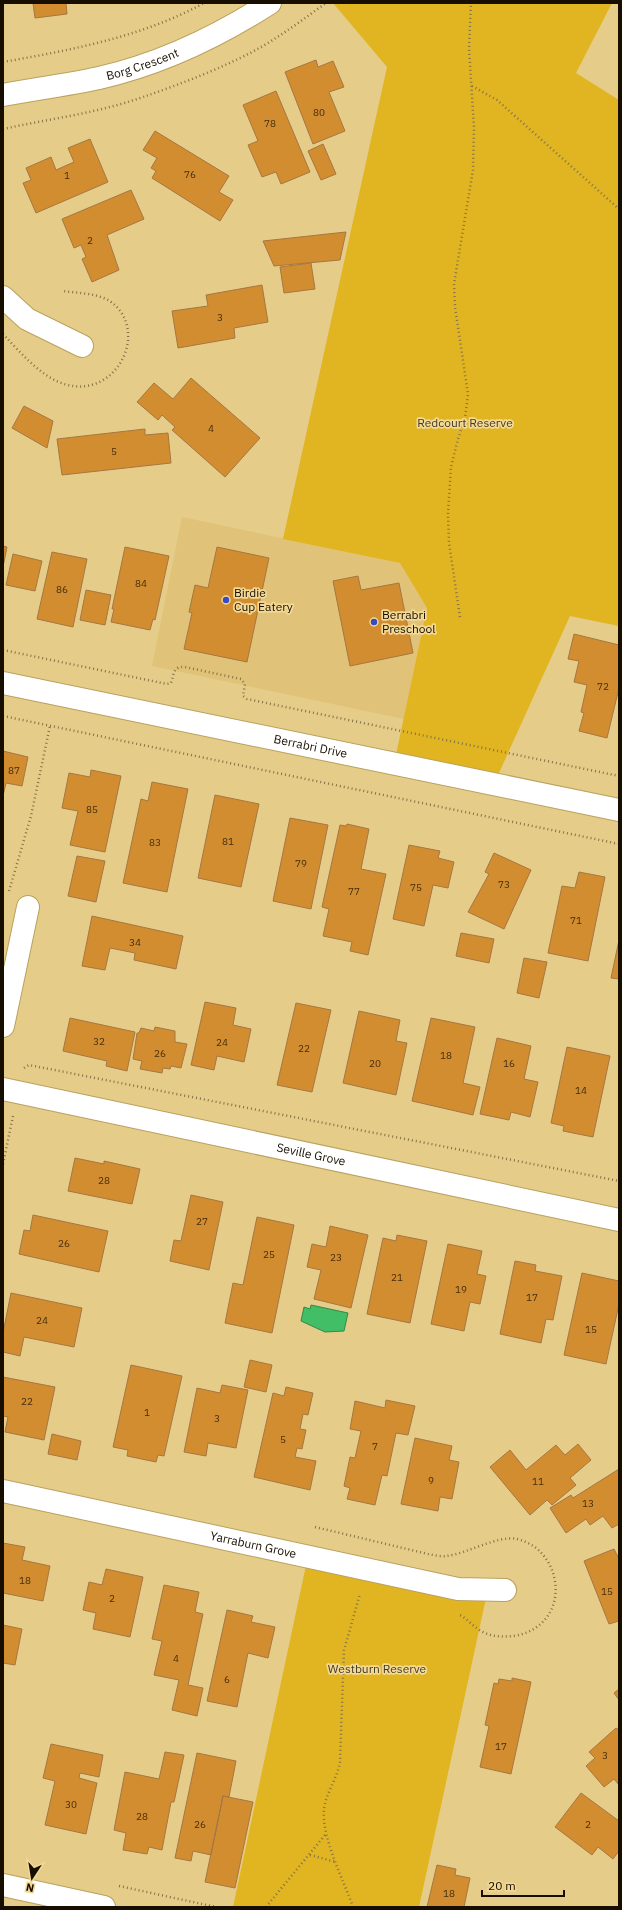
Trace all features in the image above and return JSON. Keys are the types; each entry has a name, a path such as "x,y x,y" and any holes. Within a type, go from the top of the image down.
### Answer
{"street":[{"name":"Borg Crescent","path":"3,94 98,78 137,68 198,45 270,3"},
{"path":"3,297 27,319 82,346"},
{"name":"Berrabri Drive","path":"3,683 619,810"},
{"path":"3,1026 28,907"},
{"name":"Seville Grove","path":"3,1089 619,1220"},
{"name":"Yarraburn Grove","path":"3,1491 458,1589 505,1590"},
{"path":"3,1885 104,1907"}],"path":[{"path":"3,62 63,52 130,34 204,3"},
{"path":"460,616 449,544 448,514 451,467 465,418 468,400 455,307 454,284 473,170 474,128 469,48 471,3"},
{"path":"472,86 497,100 619,208"},
{"path":"3,650 166,684 171,683 175,670 179,667 185,667 241,679 245,684 243,696 246,700 619,776"},
{"path":"3,716 619,844"},
{"path":"9,892 31,816 50,726"},
{"path":"22,1076 25,1066 29,1066 619,1181"},
{"path":"3,1164 14,1112"},
{"path":"354,1907 326,1835 324,1810 326,1799 337,1775 340,1762 344,1650 361,1591"},
{"path":"266,1907 326,1835"},
{"path":"310,1855 337,1862"}],"shaded area":[{"path":"182,517 400,563 427,608 404,719 152,666"},
{"path":"311,1305 348,1313 344,1331 325,1332 301,1321 304,1307 310,1309"}],"green space":[{"name":"Redcourt Reserve","path":"333,3 612,3 576,73 619,100 619,626 570,616 494,784 394,764 427,608 400,563 283,539 387,67"},
{"name":"Westburn Reserve","path":"308,1556 488,1589 419,1907 233,1907"}],"building":[{"path":"33,3 66,3 67,14 35,18"},
{"path":"316,60 318,67 333,61 344,87 329,92 345,131 313,144 285,72"},
{"path":"276,91 310,172 281,184 276,172 262,177 248,145 258,141 243,105"},
{"path":"155,131 229,176 219,192 233,200 220,221 152,178 156,171 151,168 157,158 143,150"},
{"path":"90,139 108,182 36,213 23,183 31,180 26,168 51,157 56,170 74,162 68,148"},
{"path":"323,144 336,174 321,180 308,151"},
{"path":"131,190 144,219 107,235 119,270 92,282 82,259 86,257 81,245 74,248 62,219"},
{"path":"346,232 340,260 274,266 263,241"},
{"path":"311,263 315,289 284,293 280,267"},
{"path":"262,285 268,322 234,328 235,338 178,348 172,311 208,306 206,295"},
{"path":"191,378 260,438 225,477 172,430 175,427 162,415 158,420 137,402 154,383 173,399"},
{"path":"24,406 53,421 47,448 12,428"},
{"path":"145,429 145,435 168,433 171,463 62,475 57,439"},
{"path":"3,546 7,547 3,567"},
{"path":"125,547 169,556 155,620 153,619 150,630 111,622 114,609 112,609"},
{"name":"Birdie Cup Eatery","path":"217,547 269,558 247,662 184,649 192,613 189,612 195,585 208,588"},
{"path":"52,552 87,559 73,627 37,619"},
{"path":"13,554 42,561 35,591 6,585"},
{"name":"Berrabri Preschool","path":"358,576 361,590 399,583 413,653 350,666 333,581"},
{"path":"86,590 111,595 105,625 80,620"},
{"path":"574,634 619,645 619,688 607,738 579,731 584,713 581,712 587,685 574,682 579,661 568,659"},
{"path":"3,751 28,757 22,786 6,783 3,796"},
{"path":"91,770 121,776 105,852 70,845 78,811 62,808 69,773 90,777"},
{"path":"152,782 188,789 167,892 123,883 141,799 148,801"},
{"path":"215,795 259,804 241,887 198,878"},
{"path":"290,818 328,825 311,909 273,901"},
{"path":"347,824 369,829 361,869 386,874 368,955 350,951 352,942 323,936 329,909 322,907 340,825 346,826"},
{"path":"409,845 440,851 438,858 454,862 448,888 433,885 424,926 393,919"},
{"path":"494,853 531,870 504,929 468,912 489,874 485,872"},
{"path":"77,856 105,861 96,902 68,896"},
{"path":"579,872 605,877 588,961 548,953 562,886 575,888"},
{"path":"92,916 183,936 176,969 134,960 135,953 110,948 105,970 82,966"},
{"path":"461,933 494,939 489,963 456,956"},
{"path":"619,940 619,979 611,978"},
{"path":"524,958 547,962 539,998 517,993"},
{"path":"205,1002 236,1008 233,1025 251,1029 244,1062 217,1056 214,1070 191,1065"},
{"path":"296,1003 331,1010 312,1092 277,1085"},
{"path":"359,1011 400,1020 396,1041 407,1043 396,1095 343,1083"},
{"path":"70,1018 135,1032 127,1071 106,1066 107,1061 63,1051"},
{"path":"431,1018 475,1027 463,1083 480,1087 473,1115 412,1101"},
{"path":"155,1027 175,1031 175,1042 187,1044 181,1068 171,1066 170,1069 163,1068 162,1073 140,1069 142,1061 133,1059 137,1033 139,1033 141,1028 154,1031"},
{"path":"497,1038 531,1046 524,1079 538,1082 530,1117 511,1112 509,1120 480,1114"},
{"path":"567,1047 610,1056 593,1137 563,1131 564,1126 551,1123"},
{"path":"75,1158 104,1164 104,1161 140,1169 132,1204 68,1191"},
{"path":"191,1195 223,1202 209,1270 170,1261 174,1240 181,1241"},
{"path":"33,1215 108,1231 99,1272 19,1254 24,1230 30,1231"},
{"path":"257,1217 294,1225 272,1333 225,1323 233,1283 243,1285"},
{"path":"330,1226 368,1235 351,1308 314,1299 321,1270 307,1267 312,1244 326,1247"},
{"path":"397,1235 427,1241 410,1323 367,1314 383,1238 396,1241"},
{"path":"448,1244 482,1251 477,1274 486,1276 480,1304 470,1302 464,1331 431,1324"},
{"path":"515,1261 536,1265 535,1271 562,1276 553,1320 546,1319 541,1343 500,1334"},
{"path":"582,1273 619,1281 619,1304 606,1364 564,1355"},
{"path":"11,1293 82,1308 74,1347 24,1337 20,1356 3,1352 3,1333"},
{"path":"250,1360 272,1365 266,1392 244,1387"},
{"path":"131,1365 182,1376 164,1456 158,1455 156,1462 127,1456 128,1450 113,1447"},
{"path":"3,1377 55,1387 44,1440 5,1432 8,1417 3,1416"},
{"path":"222,1385 248,1390 236,1448 208,1443 206,1456 184,1452 197,1388 220,1393"},
{"path":"286,1387 313,1393 308,1415 303,1414 300,1429 306,1430 302,1449 297,1448 295,1457 316,1461 310,1490 254,1477 273,1393 284,1396"},
{"path":"386,1400 415,1406 408,1435 396,1433 387,1476 382,1475 375,1505 347,1499 350,1488 344,1486 350,1457 355,1458 361,1431 350,1429 355,1401 385,1408"},
{"path":"52,1434 81,1441 77,1460 48,1454"},
{"path":"415,1438 452,1446 449,1460 459,1462 452,1499 440,1497 438,1511 401,1504"},
{"path":"578,1444 591,1460 570,1478 576,1485 552,1505 547,1500 530,1515 490,1467 510,1450 526,1470 556,1445 565,1455"},
{"path":"619,1469 619,1524 612,1528 603,1516 590,1525 586,1519 566,1533 550,1508 571,1495 573,1498"},
{"path":"3,1543 25,1547 22,1560 50,1566 43,1601 3,1593"},
{"path":"614,1549 619,1559 619,1621 609,1624 584,1561"},
{"path":"106,1569 143,1577 130,1637 93,1629 96,1613 83,1610 89,1582 102,1585"},
{"path":"164,1585 199,1592 195,1612 203,1614 188,1685 203,1688 197,1716 172,1710 179,1680 154,1675 162,1641 152,1639"},
{"path":"227,1610 253,1616 251,1622 275,1627 268,1658 248,1653 237,1707 207,1701"},
{"path":"3,1625 22,1629 15,1665 3,1663"},
{"path":"512,1678 531,1682 511,1774 480,1767 489,1726 485,1725 494,1683 498,1684 499,1679 512,1681"},
{"path":"619,1689 619,1700 614,1693"},
{"path":"616,1728 619,1730 619,1785 614,1779 604,1787 586,1766 595,1758 589,1752"},
{"path":"51,1744 103,1755 99,1777 80,1773 79,1778 97,1783 86,1834 45,1825 55,1781 43,1778"},
{"path":"165,1752 184,1755 174,1802 171,1802 162,1850 149,1847 147,1854 123,1850 126,1833 114,1830 125,1772 159,1779"},
{"path":"197,1753 236,1761 229,1797 223,1796 211,1855 193,1851 191,1861 175,1858"},
{"path":"581,1793 619,1821 619,1851 613,1859 598,1847 592,1855 555,1827"},
{"path":"223,1796 253,1802 235,1888 205,1882"},
{"path":"437,1865 456,1869 455,1875 470,1878 464,1907 427,1907"}],"place":[{"name":"Birdie Cup Eatery","path":"226,600"},
{"name":"Berrabri Preschool","path":"374,622"}]}
